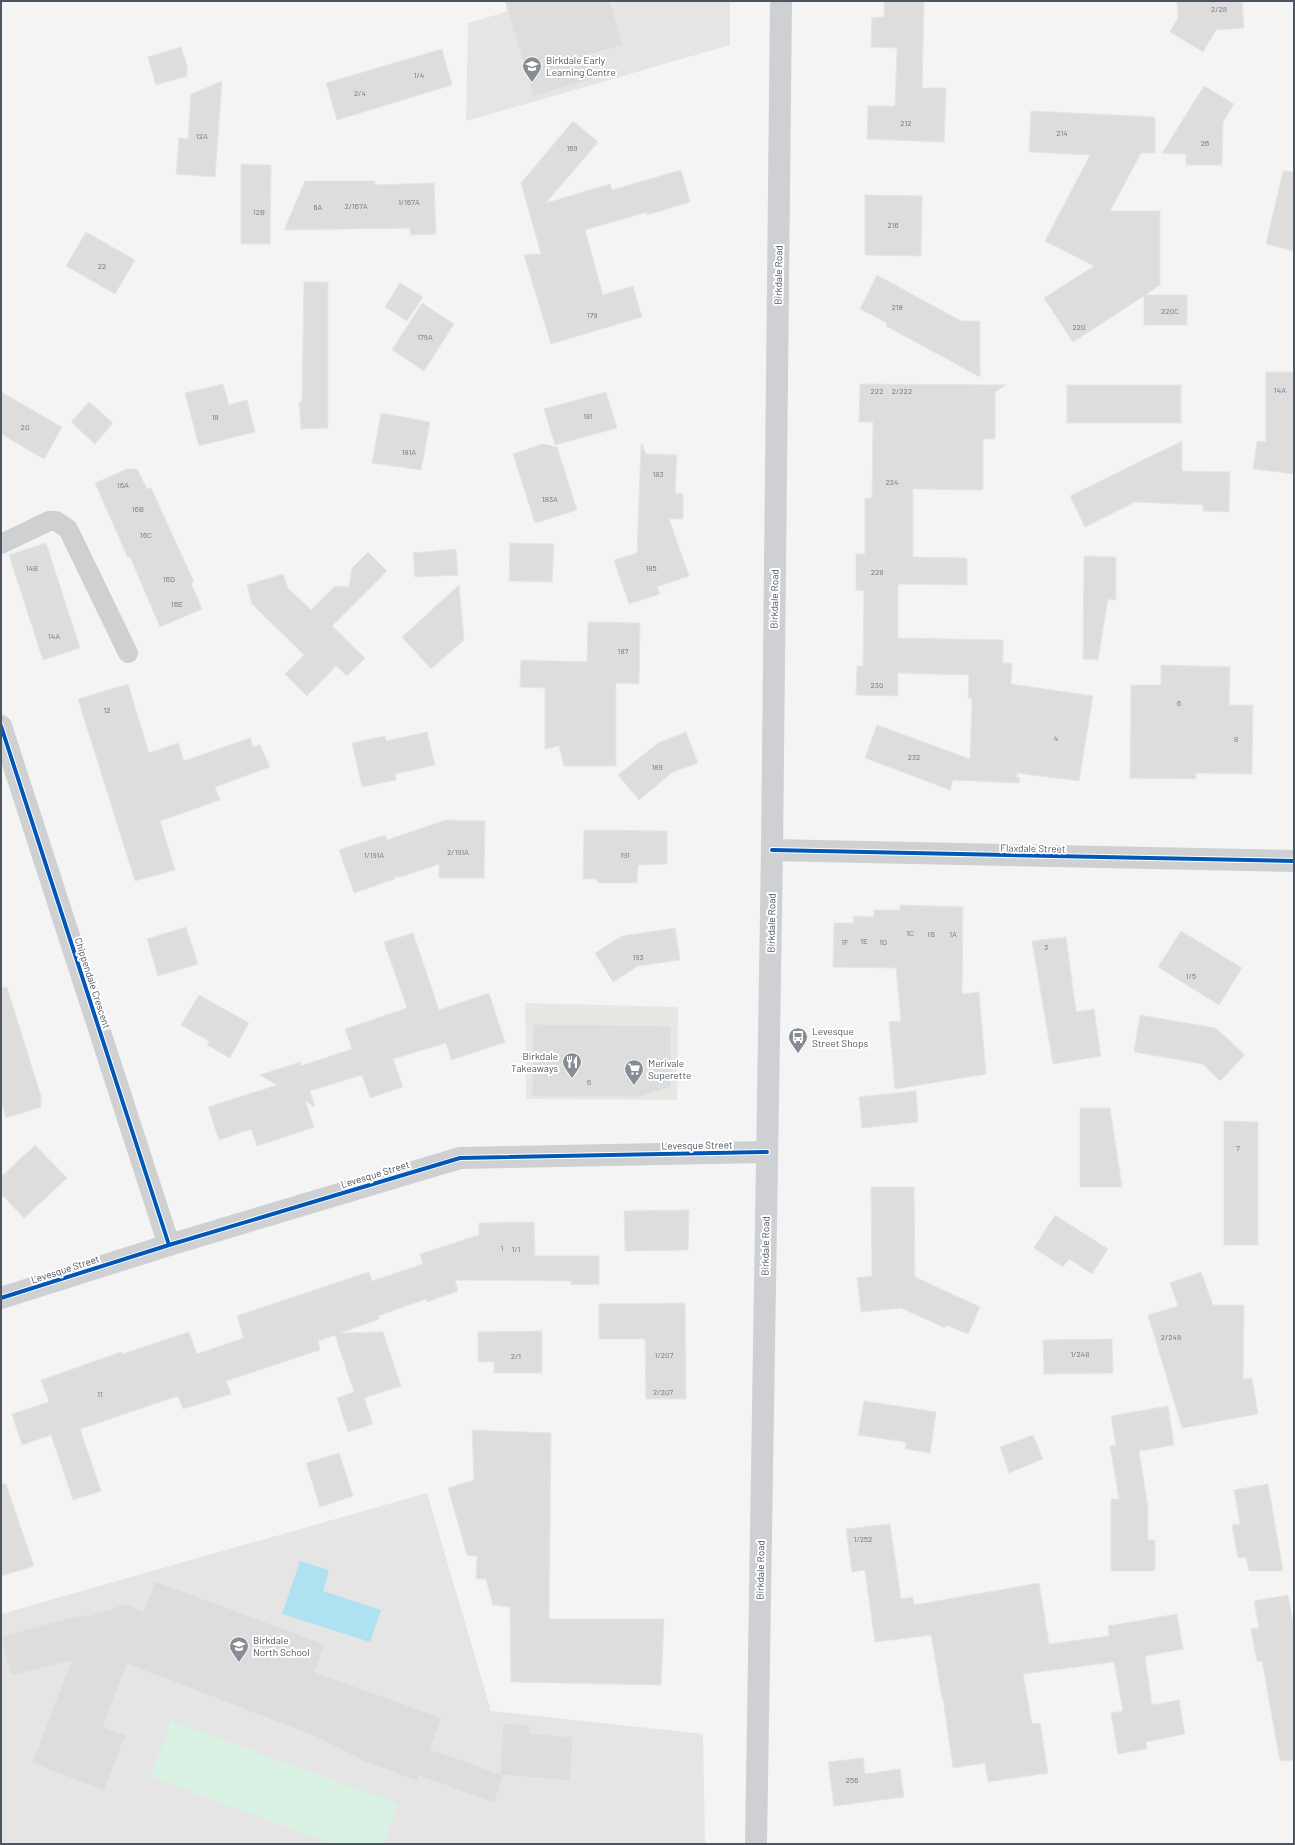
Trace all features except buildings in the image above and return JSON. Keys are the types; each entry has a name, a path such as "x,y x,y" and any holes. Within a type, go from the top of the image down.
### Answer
{"main road":[{"name":"Birkdale Road","path":"756,1844 772,850 781,1"}],"street":[{"name":"Chippendale Crescent","path":"1,726 169,1244"},
{"name":"Flaxdale Street","path":"772,850 1294,861"},
{"name":"Levesque Street","path":"1,1298 169,1244 460,1158 767,1152"}],"lane":[{"path":"1,544 50,521 56,521 68,529 128,653"}],"shaded area":[{"name":"Birkdale Early Learning Centre","path":"543,1 730,1 730,45 466,121 468,23"},
{"path":"525,1003 678,1007 677,1100 526,1099"},
{"name":"Birkdale North School","path":"427,1493 491,1711 703,1734 705,1844 1,1844 1,1614"}],"green space":[{"path":"171,1721 398,1804 384,1844 333,1844 151,1777"}],"water":[{"path":"300,1561 329,1570 323,1591 381,1610 370,1642 282,1614"}],"cycle path":[{"path":"1,726 169,1245"},
{"path":"772,850 1294,861"},
{"path":"1,1298 169,1245 460,1158 767,1152"}],"place":[{"name":"Birkdale Early Learning Centre","path":"532,83"},
{"name":"Levesque Street Shops","path":"798,1054"},
{"name":"Birkdale Takeaways","path":"572,1079"},
{"name":"Merivale Superette","path":"634,1086"},
{"name":"Birkdale North School","path":"239,1663"}]}
